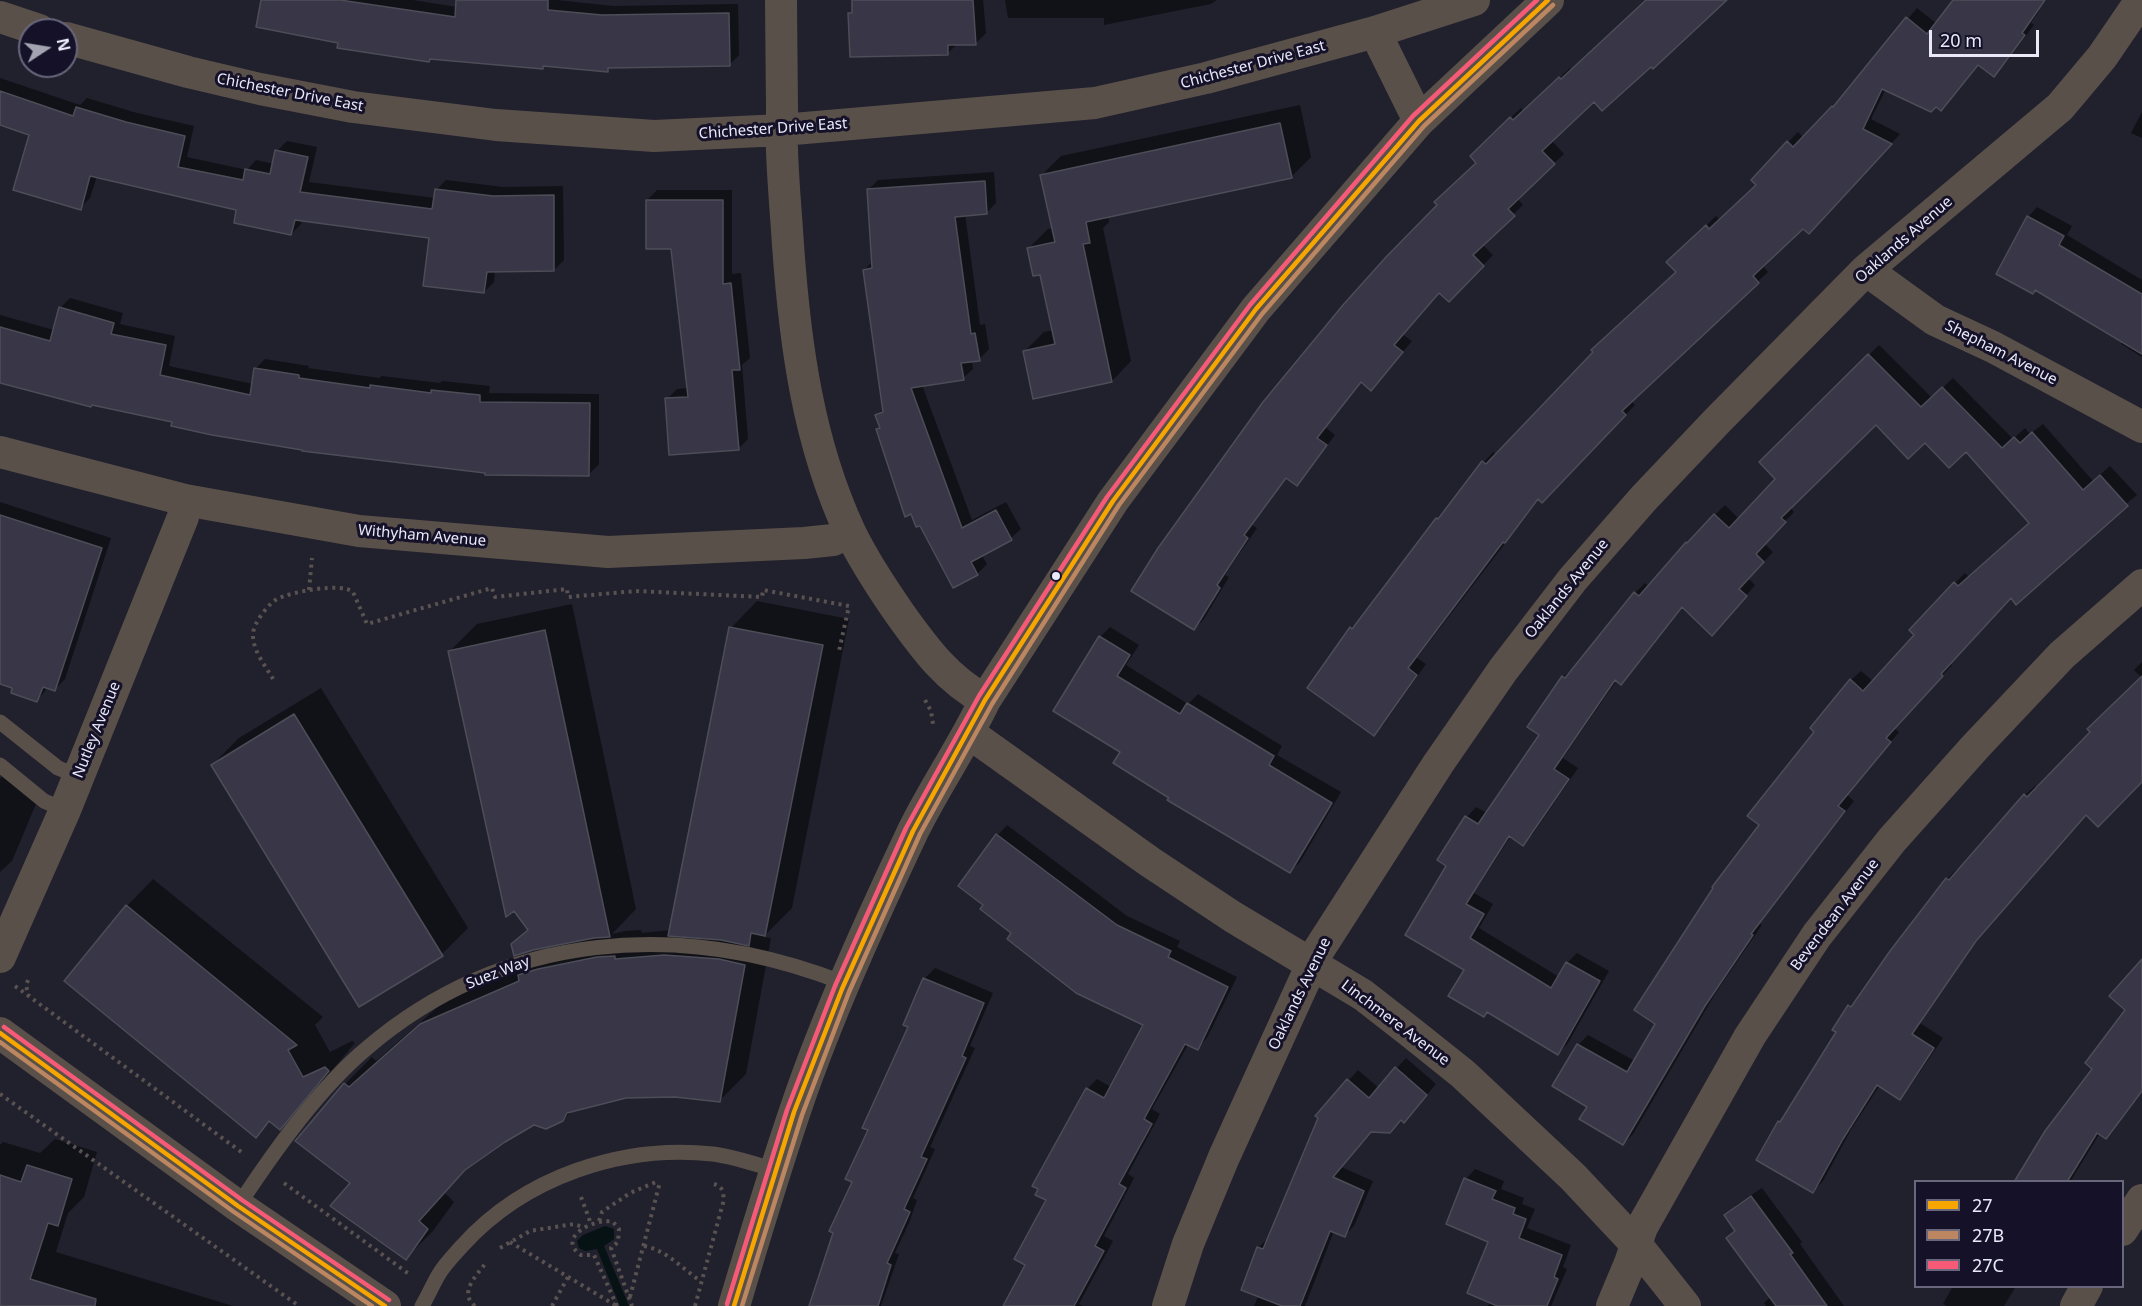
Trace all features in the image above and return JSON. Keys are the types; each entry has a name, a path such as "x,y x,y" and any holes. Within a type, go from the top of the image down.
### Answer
{"street":[{"path":"781,0 782,147 795,325 805,396 825,467 850,532 892,603 935,661 968,690 985,700"},
{"name":"Chichester Drive East","path":"78,41 260,89 353,107 496,125 654,136 782,130 1095,103 1206,78 1375,32 1474,0"},
{"path":"734,1306 775,1170 844,982 915,828 985,700 1113,501 1256,309 1419,121 1548,0"},
{"name":"Oaklands Avenue","path":"1168,1306 1188,1244 1224,1157 1318,951 1438,764 1503,670 1573,579 1693,446 1866,270 2060,107 2102,57 2141,0"},
{"path":"0,17 18,23"},
{"path":"1375,32 1419,121"},
{"name":"Shepham Avenue","path":"1866,270 1935,320 1993,347 2142,427"},
{"name":"Withyham Avenue","path":"0,452 185,500 358,531 608,552 804,543 833,540 850,532"},
{"name":"Nutley Avenue","path":"4,969 78,776 183,517 185,500"},
{"name":"Bevendean Avenue","path":"1612,1306 1630,1263 1641,1227 1750,1036 1817,935 1854,886 1976,746 2062,655 2142,585"},
{"name":"Linchmere Avenue","path":"969,733 1150,862 1233,917 1363,995 1463,1074 1573,1177 1635,1243 1685,1306"},
{"path":"0,1033 238,1206 385,1306"},
{"path":"2124,1227 2142,1200"},
{"path":"2076,1306 2086,1288"}],"lane":[{"path":"0,722 58,768 78,776"},
{"path":"0,765 44,801 65,810"},
{"name":"Suez Way","path":"238,1206 296,1125 341,1071 367,1047 440,997 501,968 583,949 643,944 680,944 713,947 778,959 844,982"},
{"path":"422,1306 440,1273 485,1223 518,1198 550,1180 596,1163 627,1156 656,1153 696,1152 736,1158 775,1170"}],"path":[{"path":"309,591 313,552"},
{"path":"273,679 254,648 254,629 275,600 309,591 344,587 354,592 367,624 492,588 495,597 567,589 568,597 636,591 762,597 764,590 849,606 839,651"},
{"path":"922,694 931,711 932,730"},
{"path":"4,969 264,1169 430,1291"},
{"path":"1,1096 299,1306"},
{"path":"599,1221 602,1212 630,1193 642,1187 667,1181"},
{"path":"630,1299 660,1182"},
{"path":"694,1306 723,1203 724,1193 721,1188 717,1184 708,1182"},
{"path":"617,1306 594,1254 581,1255 573,1248 573,1237 584,1227 599,1221 613,1222 619,1229 618,1242 611,1248 632,1306"},
{"path":"494,1253 530,1231 574,1224 584,1227"},
{"path":"510,1242 617,1306"},
{"path":"644,1246 665,1254 701,1281"},
{"path":"475,1306 468,1297 469,1287 490,1258"},
{"path":"552,1306 568,1277"}],"shaded area":[{"path":"605,1226 614,1229 614,1239 604,1246 629,1306 620,1306 597,1249 585,1251 579,1248 577,1241 583,1235"}],"building":[{"path":"261,0 340,0 455,17 456,0 548,0 548,10 602,15 729,13 730,66 608,68 608,72 430,59 429,62 337,48 338,43 256,27"},
{"path":"852,0 973,0 976,45 948,45 948,55 850,57 848,13 852,13"},
{"path":"1646,0 1727,0 1653,69 1651,67 1602,111 1594,102 1542,151 1555,164 1508,209 1515,216 1473,255 1484,266 1449,302 1439,293 1394,345 1403,352 1371,391 1361,382 1317,438 1327,445 1297,486 1286,478 1244,535 1248,538 1217,585 1220,588 1194,630 1131,591 1158,548 1263,402 1343,305 1437,205 1434,202 1476,163 1470,156 1510,117 1513,120 1559,77 1561,79"},
{"path":"1953,0 2045,0 2022,33 2025,35 1994,77 1978,65 1941,111 1936,107 1931,112 1882,89 1863,129 1892,144 1809,234 1803,229 1753,276 1759,283 1622,411 1626,415 1542,503 1538,499 1408,668 1417,675 1374,736 1307,688 1350,627 1352,629 1482,461 1486,464 1593,352 1591,350 1676,272 1666,262 1706,225 1709,229 1756,185 1751,180 1787,141 1793,147 1833,107 1906,17 1927,34"},
{"path":"0,91 73,116 76,107 185,136 178,167 243,180 245,169 270,174 275,150 308,157 300,192 432,209 435,189 493,196 554,195 554,271 487,272 484,293 423,286 429,238 295,220 291,235 234,223 236,210 90,176 81,210 13,190 29,135 0,125"},
{"path":"1280,123 1292,178 1086,222 1090,243 1083,244 1112,382 1033,399 1023,351 1055,344 1040,275 1033,276 1027,248 1055,242 1040,175"},
{"path":"985,181 987,214 955,217 971,334 975,333 980,361 961,363 964,380 911,388 962,528 996,510 1012,540 971,562 978,575 953,588 920,526 916,527 911,514 905,517 876,429 880,428 875,415 883,412 863,270 872,268 867,189"},
{"path":"646,200 723,200 723,284 731,283 740,370 732,370 739,450 669,455 665,398 688,397 671,249 646,249"},
{"path":"2027,216 2064,236 2059,245 2142,294 2142,354 2035,290 2033,294 1996,274"},
{"path":"59,307 114,323 111,334 166,345 160,375 250,395 254,368 299,375 299,378 370,388 370,385 431,393 431,390 480,395 480,402 590,403 589,476 485,475 485,473 302,451 171,426 172,422 92,405 91,407 0,383 0,327 50,341"},
{"path":"1868,354 1921,407 1942,387 2002,448 2014,437 2020,443 2032,432 2083,490 2100,475 2128,506 2016,605 2011,598 1886,738 1891,742 1838,806 1845,811 1751,934 1753,935 1705,1006 1623,1145 1579,1119 1587,1107 1552,1086 1577,1044 1627,1072 1655,1024 1634,1010 1712,887 1759,825 1747,816 1814,732 1810,728 1850,679 1863,691 1914,635 1909,630 1954,582 1958,586 2029,523 1966,452 1949,468 1925,443 1908,459 1876,425 1781,518 1786,522 1756,554 1764,562 1739,589 1747,596 1712,636 1682,607 1621,685 1615,680 1554,769 1569,779 1523,846 1509,836 1466,904 1484,914 1470,938 1551,988 1566,962 1600,981 1558,1055 1487,1012 1484,1017 1448,996 1464,970 1405,935 1446,866 1437,860 1465,816 1478,824 1539,735 1527,727 1562,676 1565,678 1634,592 1639,596 1714,514 1729,528 1775,479 1759,462"},
{"path":"0,515 102,548 55,691 43,687 37,702 11,693 12,688 0,684"},
{"path":"729,627 823,645 765,936 751,933 749,946 721,940 668,936"},
{"path":"545,630 610,937 533,950 514,956 511,944 528,930 514,911 506,917 448,651"},
{"path":"1099,636 1130,655 1117,676 1180,714 1187,703 1274,756 1269,765 1332,803 1290,873 1167,800 1169,798 1113,763 1120,752 1053,711"},
{"path":"2142,676 2142,782 2098,827 2086,815 1976,941 1912,1034 1934,1048 1900,1100 1877,1085 1813,1193 1756,1160 1778,1121 1780,1122 1836,1032 1832,1030 1848,1005 1851,1007 1890,951 1946,878 1949,880 2024,794 2027,797 2090,732 2087,729"},
{"path":"294,714 443,956 359,1007 211,765"},
{"path":"996,834 1117,925 1171,951 1168,957 1228,987 1198,1050 1185,1044 1144,1119 1152,1124 1119,1184 1126,1188 1095,1246 1104,1251 1074,1306 1003,1306 1025,1265 1014,1259 1046,1200 1035,1195 1038,1189 1032,1186 1086,1088 1104,1098 1143,1025 1076,993 1007,939 1011,933 980,909 983,905 958,886"},
{"path":"126,905 297,1045 288,1050 303,1077 325,1067 329,1071 280,1130 269,1121 256,1138 64,981"},
{"path":"664,955 719,959 745,965 720,1102 675,1097 626,1098 567,1113 563,1121 546,1129 534,1125 465,1170 419,1221 428,1229 406,1260 330,1206 350,1183 295,1141 344,1083 349,1087 420,1024 519,981 518,975 538,969 597,957 615,956 615,959"},
{"path":"2142,959 2142,1091 2106,1139 2097,1133 2068,1180 2015,1180 2045,1131 2092,1069 2085,1063 2125,1010 2109,996"},
{"path":"923,978 984,1003 962,1056 966,1058 921,1157 927,1159 904,1209 910,1212 887,1263 891,1265 878,1306 809,1306 833,1233 829,1231 852,1182 845,1179 868,1130 862,1128 908,1027 903,1025"},
{"path":"1395,1067 1427,1095 1404,1123 1401,1120 1390,1133 1371,1132 1333,1177 1364,1191 1345,1237 1330,1231 1300,1306 1282,1306 1241,1290 1257,1247 1263,1249 1318,1118 1315,1116 1347,1079 1369,1098"},
{"path":"27,1165 72,1179 58,1226 48,1223 30,1279 96,1299 95,1306 0,1306 0,1175 21,1182"},
{"path":"1464,1178 1496,1191 1492,1199 1515,1208 1513,1214 1526,1219 1519,1238 1562,1255 1554,1277 1558,1279 1547,1306 1497,1306 1467,1293 1488,1242 1446,1224"},
{"path":"1751,1196 1793,1253 1790,1254 1827,1306 1776,1306 1726,1238 1735,1231 1724,1215"}],"transit line":[{"name":"27C","path":"727,1304 787,1110 835,986 906,828 979,696 1107,497 1250,305 1413,116 1537,0"},
{"name":"27","path":"734,1306 794,1112 842,989 913,831 985,700 1113,501 1256,309 1419,121 1548,0"},
{"name":"27B","path":"742,1306 802,1115 849,992 920,834 992,704 1119,505 1262,314 1424,126 1553,5"},
{"name":"27C","path":"4,1027 242,1200 389,1300"},
{"name":"27","path":"0,1033 238,1206 385,1306"},
{"name":"27B","path":"0,1042 234,1212 372,1306"}]}
